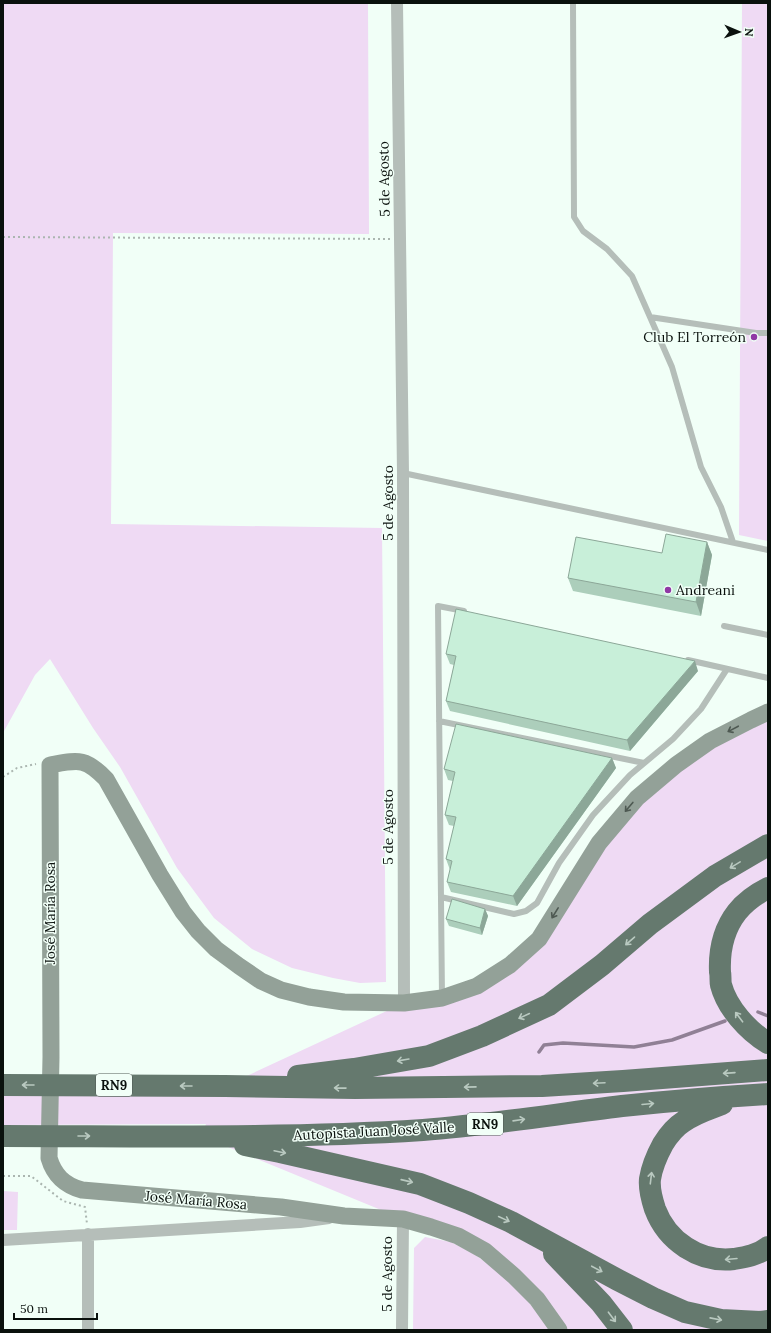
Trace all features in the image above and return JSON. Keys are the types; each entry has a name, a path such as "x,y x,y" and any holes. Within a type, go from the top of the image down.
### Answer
{"highway":[{"path":"225,1086 429,1056 482,1036 549,1004 602,965 663,914 715,876 768,845"},
{"path":"768,888 754,896 737,912 725,933 719,957 721,984 732,1008 745,1026 768,1043"},
{"name":"RN9","path":"3,1085 355,1088 542,1086 623,1082 768,1070"},
{"path":"763,1094 724,1103 701,1112 683,1122 668,1136 656,1155 650,1180 652,1199 659,1218 668,1234 692,1252 710,1258 727,1260 744,1258 768,1248"},
{"name":"Autopista Juan José Valle","path":"3,1136 352,1134 425,1130 501,1123 623,1106 763,1094"},
{"path":"201,1136 280,1152 420,1184 469,1203 511,1222 625,1284 685,1312 721,1320 764,1321"},
{"path":"538,1237 596,1298 622,1330"}],"main road":[{"path":"50,765 78,761 88,763 96,768 106,779 160,875 183,912 198,931 216,949 261,981 281,990 309,997 344,1002 404,1003 442,998 477,986 510,965 539,938 599,843 637,798 676,765 710,741 768,712"},
{"name":"José María Rosa","path":"50,765 51,1057 49,1158 54,1171 61,1179 73,1187 82,1190 281,1207 344,1216 403,1219 458,1236 485,1251 514,1276 537,1299 559,1330"}],"street":[{"name":"5 de Agosto","path":"397,3 403,473 404,1003"},
{"path":"3,1240 300,1222 344,1216"},
{"name":"5 de Agosto","path":"402,1330 403,1219"},
{"path":"88,1234 88,1330"}],"lane":[{"path":"573,3 574,217 583,231 607,249 632,276 672,367 701,467 721,508 733,542"},
{"path":"650,317 756,333 768,333"},
{"path":"403,473 768,550"},
{"path":"442,998 438,606 470,613"},
{"path":"724,626 768,635"},
{"path":"681,659 768,678"},
{"path":"441,897 514,914 526,911 537,902 559,863 593,815 630,775 673,739 701,709 727,669"},
{"path":"439,720 644,763"}],"path":[{"path":"3,237 400,239"},
{"path":"3,777 17,768 28,765 50,765"},
{"path":"3,1176 31,1176 63,1201 85,1207 88,1234"}],"shaded area":[{"path":"3,3 368,3 369,234 113,233 111,524 382,528 386,982 360,983 292,968 252,949 214,918 177,868 120,767 93,728 50,659 35,675 3,733"},
{"name":"Club El Torreón","path":"742,3 768,3 768,541 739,535"},
{"path":"768,712 768,1330 559,1330 485,1251 201,1136 206,1124 3,1125 3,1093 225,1086 404,1003 442,998 510,965 637,798"},
{"path":"3,1191 18,1192 17,1230 3,1230"},
{"path":"425,1237 451,1242 474,1254 502,1274 521,1292 550,1330 413,1330 414,1248"}],"building":[{"path":"666,534 707,542 696,602 568,578 576,537 662,553"},
{"path":"456,609 695,661 627,740 446,701 456,656 446,654"},
{"path":"456,724 612,758 513,896 447,882 452,861 446,859 456,817 445,815 455,772 444,769"},
{"path":"452,899 485,909 480,928 446,919"}],"waterway":[{"path":"758,1012 768,1016"},
{"path":"539,1052 544,1045 563,1043 634,1047 672,1040 725,1021"}],"place":[{"name":"Club El Torreón","path":"754,337"},
{"name":"Andreani","path":"668,590"}]}
